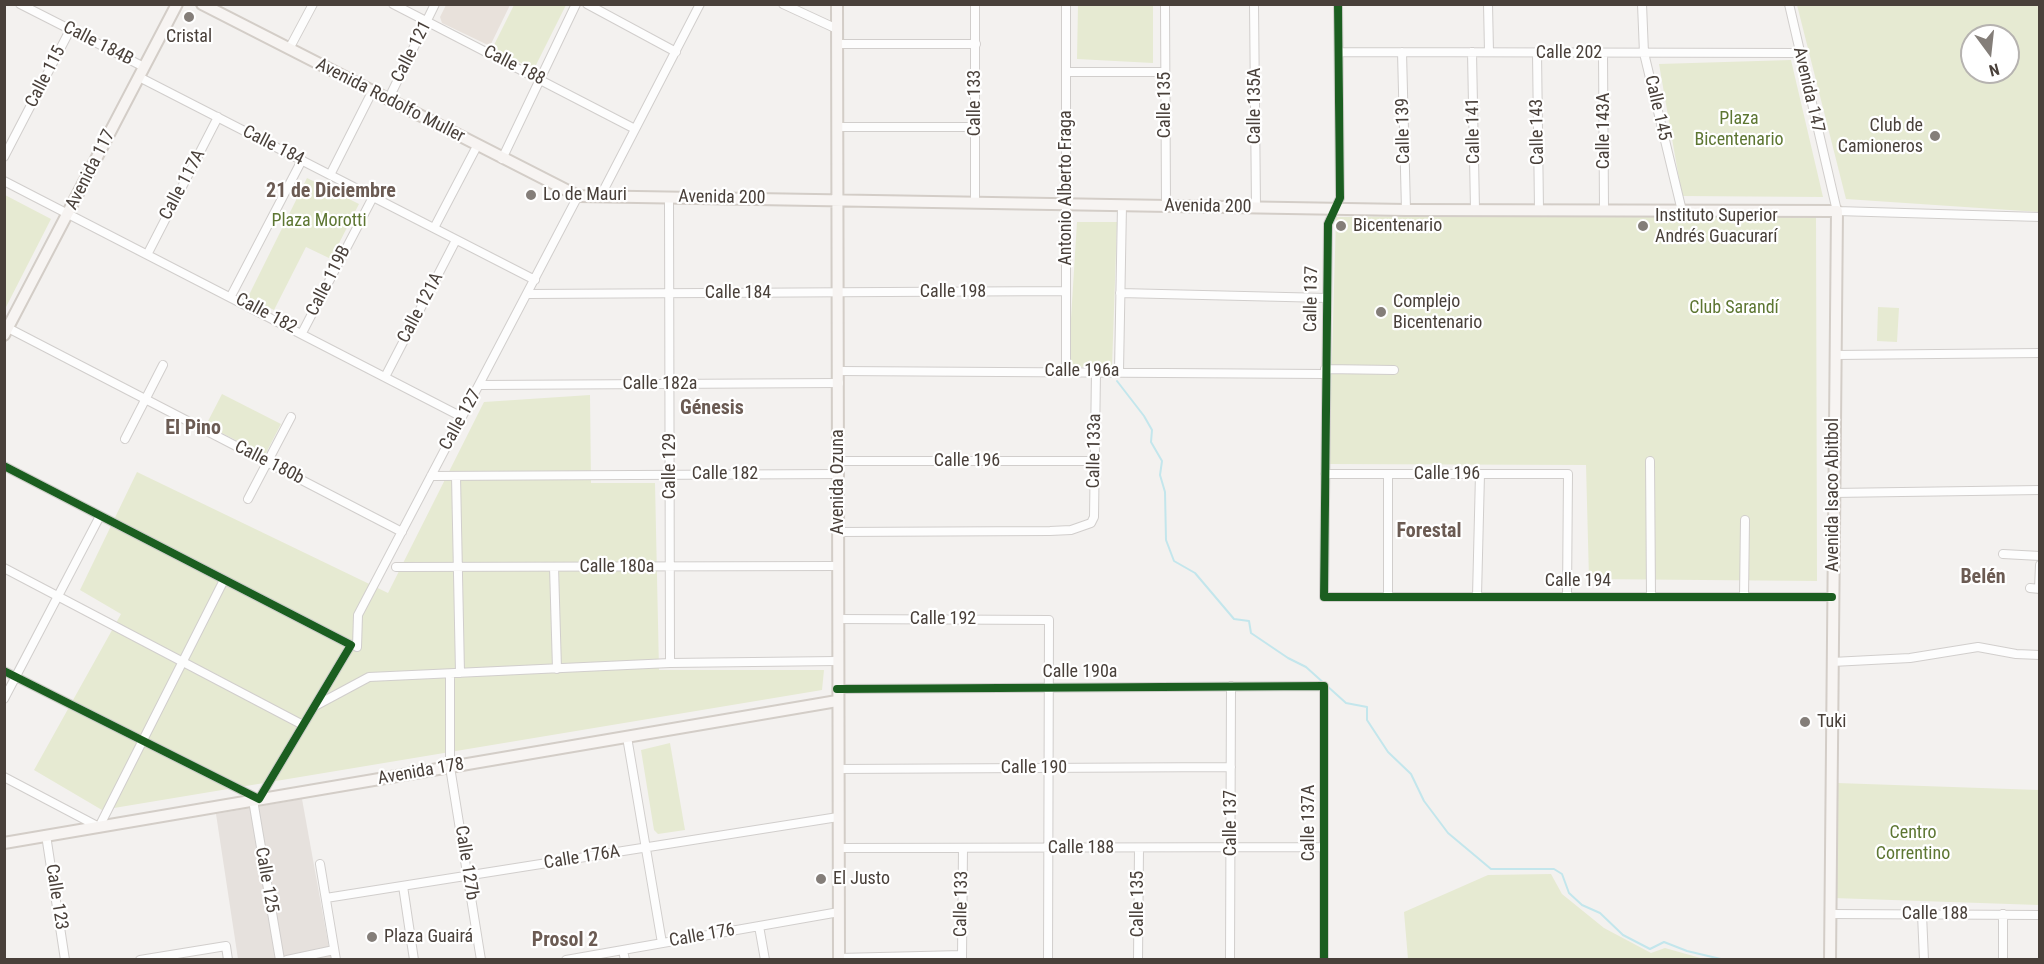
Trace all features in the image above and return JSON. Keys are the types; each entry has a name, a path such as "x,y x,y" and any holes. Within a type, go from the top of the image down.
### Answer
{"main road":[{"name":"Avenida 117","path":"6,332 177,4"},
{"name":"Avenida Rodolfo Muller","path":"202,4 578,196"},
{"name":"Avenida Ozuna","path":"837,4 840,200 837,661 839,959"},
{"name":"Avenida 200","path":"578,196 1406,210 1837,211"},
{"name":"Avenida Isaco Abitbol","path":"1830,960 1837,211"},
{"name":"Avenida 178","path":"4,843 837,701"}],"street":[{"name":"Calle 184B","path":"20,4 70,30 141,72"},
{"path":"289,49 313,4"},
{"name":"Calle 188","path":"393,4 635,129"},
{"name":"Calle 121","path":"388,100 435,4"},
{"path":"502,159 576,4"},
{"path":"587,4 676,52"},
{"path":"600,197 700,4"},
{"path":"783,4 837,29"},
{"name":"Calle 133","path":"975,4 975,202"},
{"name":"Antonio Alberto Fraga","path":"1066,4 1066,371"},
{"name":"Calle 135","path":"1165,4 1166,206"},
{"name":"Calle 135A","path":"1254,4 1256,207"},
{"name":"Calle 137","path":"1324,597 1328,224 1340,198 1338,4"},
{"path":"1488,4 1489,52"},
{"name":"Calle 145","path":"1642,4 1644,53 1682,211"},
{"name":"Avenida 147","path":"1789,4 1837,211"},
{"name":"Calle 115","path":"4,157 70,30"},
{"path":"837,44 976,44"},
{"name":"Calle 202","path":"1339,52 1799,53"},
{"name":"Calle 139","path":"1402,52 1406,210"},
{"name":"Calle 141","path":"1472,52 1475,210"},
{"name":"Calle 143","path":"1537,52 1539,211"},
{"name":"Calle 143A","path":"1603,53 1604,209"},
{"name":"Calle 184","path":"141,72 218,117 535,280"},
{"path":"1066,72 1165,72"},
{"path":"330,175 372,92"},
{"name":"Calle 117A","path":"148,253 218,117"},
{"path":"838,127 975,127"},
{"path":"434,228 477,146"},
{"path":"231,296 302,160"},
{"path":"4,181 69,212"},
{"name":"Calle 127","path":"357,647 358,615 578,196"},
{"name":"Calle 119B","path":"302,333 373,197"},
{"name":"Calle 129","path":"669,198 670,663"},
{"path":"1119,371 1122,205"},
{"path":"1837,211 2040,217"},
{"name":"Calle 182","path":"69,212 462,417"},
{"name":"Calle 121A","path":"385,377 456,240"},
{"name":"Calle 198","path":"839,292 1066,291"},
{"name":"Calle 184","path":"528,294 839,292"},
{"path":"1120,293 1327,298"},
{"name":"Calle 180b","path":"6,332 145,399 402,532"},
{"path":"1835,355 2040,352"},
{"path":"125,439 163,365"},
{"name":"Calle 196a","path":"839,371 1395,370"},
{"name":"Calle 133a","path":"838,532 1050,531 1084,527 1094,517 1096,371"},
{"name":"Calle 182a","path":"480,385 839,383"},
{"path":"248,499 291,417"},
{"name":"Calle 196","path":"838,461 1095,461"},
{"path":"1650,461 1651,596"},
{"path":"4,466 351,645 256,800 4,671"},
{"name":"Calle 182","path":"431,476 838,474"},
{"name":"Calle 196","path":"1325,474 1569,474 1567,596"},
{"path":"1388,474 1388,596"},
{"path":"1477,596 1480,474"},
{"path":"456,476 460,674"},
{"path":"1833,493 2040,490"},
{"path":"4,699 100,516"},
{"path":"1744,597 1745,520"},
{"path":"2003,554 2040,556"},
{"path":"2036,589 2040,565"},
{"name":"Calle 180a","path":"396,567 838,566"},
{"path":"554,567 557,669"},
{"path":"4,568 303,725"},
{"path":"4,777 99,826 224,580"},
{"name":"Calle 194","path":"1324,597 1832,597"},
{"name":"Calle 192","path":"838,619 1049,620 1048,687"},
{"path":"1832,662 1910,658 1978,647 2016,654 2040,655"},
{"path":"315,706 369,677 670,663 837,661"},
{"name":"Calle 127b","path":"450,674 450,767 481,960"},
{"name":"Calle 137","path":"1230,960 1231,686"},
{"name":"Calle 190a","path":"837,689 1324,686"},
{"name":"Calle 137A","path":"1324,686 1324,960"},
{"path":"1048,687 1048,960"},
{"path":"627,737 662,943"},
{"name":"Calle 190","path":"838,769 1231,767"},
{"name":"Calle 125","path":"256,800 280,960"},
{"name":"Calle 176A","path":"326,898 838,817"},
{"name":"Calle 123","path":"46,836 65,960"},
{"name":"Calle 188","path":"838,848 1324,848"},
{"name":"Calle 133","path":"962,957 963,848"},
{"name":"Calle 135","path":"1138,848 1138,960"},
{"path":"320,864 336,960"},
{"path":"403,886 414,960"},
{"name":"Calle 176","path":"566,960 839,912"},
{"name":"Calle 188","path":"1830,914 2040,915"},
{"path":"1922,914 1924,960"},
{"path":"2003,914 2003,960"},
{"path":"759,926 765,960"},
{"path":"140,960 226,946 228,960"},
{"path":"287,960 334,950"},
{"path":"623,950 624,960"},
{"path":"839,959 962,957"}],"shaded area":[{"path":"446,4 510,5 490,46 442,23 440,17"},
{"path":"302,799 331,959 238,959 216,814"}],"green space":[{"path":"514,5 566,5 534,69 492,49"},
{"path":"1078,5 1153,5 1153,63 1077,59"},
{"name":"Club de Camioneros","path":"1797,5 2039,5 2039,212 1846,199"},
{"name":"Plaza Bicentenario","path":"1791,60 1823,197 1682,196 1659,64"},
{"name":"Plaza Morotti","path":"307,178 359,204 331,259 306,247 274,310 248,297"},
{"path":"5,195 51,219 5,309"},
{"name":"Club Sarandí","path":"1816,212 1817,581 1589,579 1586,465 1329,464 1336,217"},
{"path":"1077,222 1117,222 1112,367 1068,367"},
{"path":"1878,307 1899,308 1897,342 1877,341"},
{"path":"222,394 281,424 265,455 206,425"},
{"path":"590,395 591,483 655,483 659,670 824,670 822,690 102,810 34,770 121,614 80,590 137,472 388,593 484,402"},
{"path":"670,743 685,830 658,834 654,830 641,750"},
{"name":"Centro Correntino","path":"1837,783 2039,790 2039,905 1833,898"},
{"path":"1551,874 1562,894 1604,928 1651,953 1665,948 1704,959 1408,959 1404,912 1488,875"}],"waterway":[{"path":"1117,381 1152,430 1151,442 1162,461 1160,475 1165,492 1166,540 1174,561 1195,573 1234,619 1249,621 1251,633 1288,658 1306,667 1346,703 1367,707 1367,720 1388,752 1411,774 1424,801 1448,833 1491,869 1554,869 1562,874 1569,893 1582,905 1600,913 1623,935 1650,949 1664,942 1687,951 1725,960"}],"cycle path":[{"path":"1338,4 1340,198 1328,224 1324,597 1832,597"},
{"path":"4,466 351,645 259,799 4,671"},
{"path":"837,689 1324,686 1324,960"}],"place":[{"name":"Cristal","path":"189,17"},
{"name":"Club de Camioneros","path":"1935,136"},
{"name":"Lo de Mauri","path":"531,195"},
{"name":"Bicentenario","path":"1341,226"},
{"name":"Instituto Superior Andrés Guacurarí","path":"1643,226"},
{"name":"Complejo Bicentenario","path":"1381,312"},
{"name":"Tuki","path":"1805,722"},
{"name":"El Justo","path":"821,879"},
{"name":"Plaza Guairá","path":"372,937"}],"district":[{"name":"21 de Diciembre","path":"331,192"},
{"name":"Génesis","path":"712,409"},
{"name":"El Pino","path":"193,429"},
{"name":"Forestal","path":"1429,532"},
{"name":"Belén","path":"1983,578"},
{"name":"Prosol 2","path":"565,941"}]}
